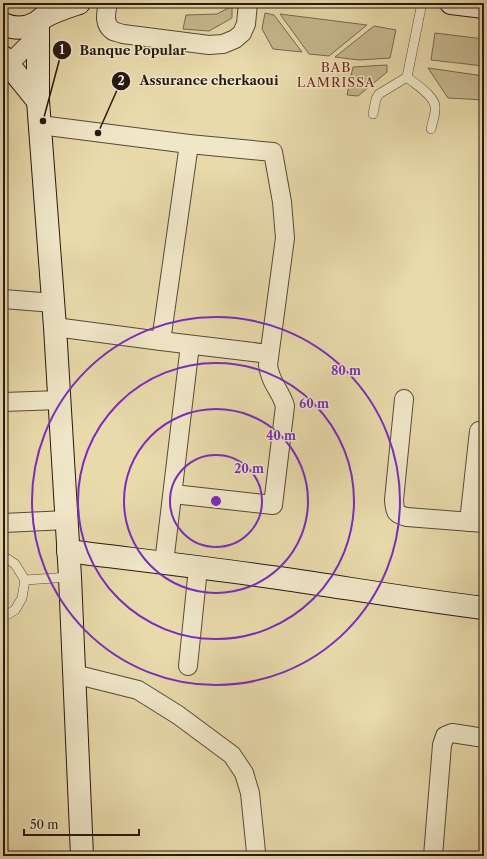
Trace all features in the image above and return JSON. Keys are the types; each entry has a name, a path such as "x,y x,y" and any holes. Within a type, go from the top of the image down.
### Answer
{"street":[{"path":"3,24 19,28 29,26 79,3"},
{"path":"108,3 106,20 108,26 113,31 123,34 209,45 223,44 235,39 242,33 246,24 248,3"},
{"path":"451,3 484,7"},
{"path":"38,101 5,64 40,20"},
{"path":"40,20 38,101 56,327 70,577 82,856"},
{"path":"40,124 189,144 272,152 282,202 285,238 268,365 269,374 285,406 273,505 173,494"},
{"path":"161,342 189,144"},
{"path":"3,299 54,303"},
{"path":"56,327 161,342 269,354"},
{"path":"164,563 190,345"},
{"path":"404,399 394,500 395,511 400,516 477,522 479,431"},
{"path":"3,402 60,400"},
{"path":"3,523 66,520"},
{"path":"68,551 278,578 484,608"},
{"path":"188,666 198,568"},
{"path":"74,674 138,690 178,715 232,755 244,773 250,793 257,856"},
{"path":"433,856 442,745 445,736 452,733 484,738"}],"lane":[{"path":"373,114 376,99 380,94 407,77 422,3"},
{"path":"407,77 431,97 434,102 436,108 431,129"},
{"path":"3,556 15,564 25,580 22,598 15,610 3,617"},
{"path":"25,580 70,577"}],"shaded area":[{"path":"232,6 232,18 209,31 183,29 186,15 217,14"},
{"path":"265,13 274,15 302,52 273,49 262,29"},
{"path":"280,14 367,25 329,56 309,54"},
{"path":"374,26 396,30 390,58 359,60 335,57"},
{"path":"435,33 484,39 484,66 431,60"},
{"path":"387,65 387,72 358,96 347,95 353,67"},
{"path":"428,68 484,76 484,100 448,98"}],"place":[{"name":"Banque Popular","path":"43,121"},
{"name":"Assurance cherkaoui","path":"98,133"}],"district":[{"name":"BAB LAMRISSA","path":"336,74"}]}
